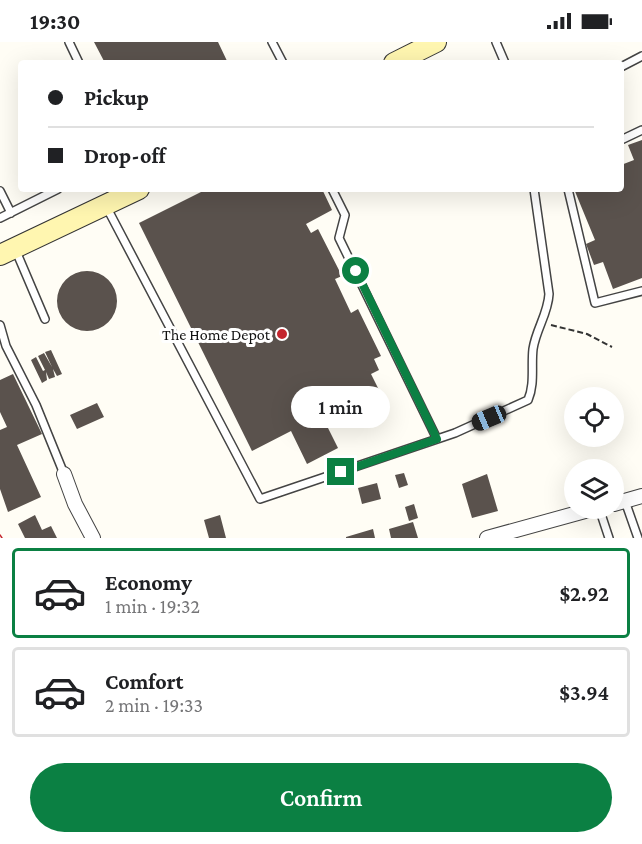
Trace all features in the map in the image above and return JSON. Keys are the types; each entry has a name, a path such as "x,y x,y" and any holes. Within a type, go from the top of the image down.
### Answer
{"street":[{"path":"400,60 436,42"},
{"path":"7,252 134,192"},
{"path":"64,474 75,504 93,538"},
{"path":"624,501 642,496"},
{"path":"487,538 564,517"}],"lane":[{"path":"69,42 78,60"},
{"path":"272,42 281,60"},
{"path":"496,42 505,60"},
{"path":"624,65 642,56"},
{"path":"624,139 642,130"},
{"path":"0,191 11,213"},
{"path":"0,218 52,192"},
{"path":"334,192 345,215 339,238 437,439"},
{"path":"106,205 260,500 437,439 528,400 532,387 533,350 548,309 549,294 534,192"},
{"path":"569,192 595,303 642,291"},
{"path":"7,252 45,319"},
{"path":"0,325 6,346 36,405 64,474"},
{"path":"624,511 638,538"},
{"path":"602,519 609,538"}],"path":[{"path":"543,323 587,334 612,347"}],"building":[{"path":"94,42 218,42 227,60 103,60"},
{"path":"642,140 642,278 613,289 603,262 594,265 586,244 595,240 575,192 624,192 624,164 634,160 628,145"},
{"name":"The Home Depot","path":"201,192 323,192 332,210 306,224 311,233 318,229 342,276 335,279 351,313 358,309 381,356 374,359 379,370 371,374 387,406 374,413 364,390 320,412 338,448 307,464 291,431 252,451 139,223"},
{"path":"87,271 104,276 112,284 117,301 112,318 104,326 87,331 70,326 62,318 57,301 62,284 70,276"},
{"path":"51,350 62,374 57,376 53,369 55,377 49,379 46,372 47,380 42,383 31,360 36,357 43,371 45,370 38,356 44,353 52,367 45,352"},
{"path":"13,374 42,434 17,445 41,497 8,512 0,489 0,430 7,427 0,412 0,380"},
{"path":"97,403 104,417 77,429 70,415"},
{"path":"404,473 408,485 399,488 395,475"},
{"path":"487,474 498,511 472,518 462,484"},
{"path":"377,483 381,499 362,504 358,488"},
{"path":"414,504 418,518 409,521 405,507"},
{"path":"35,515 42,530 51,526 57,538 25,538 18,524"},
{"path":"220,515 226,538 209,538 204,520"},
{"path":"413,522 418,538 391,538 389,529"},
{"path":"373,529 375,538 346,538 346,537"}],"place":[{"name":"The Home Depot","path":"282,334"}],"route":[{"path":"341,472 437,439 356,271"}]}
